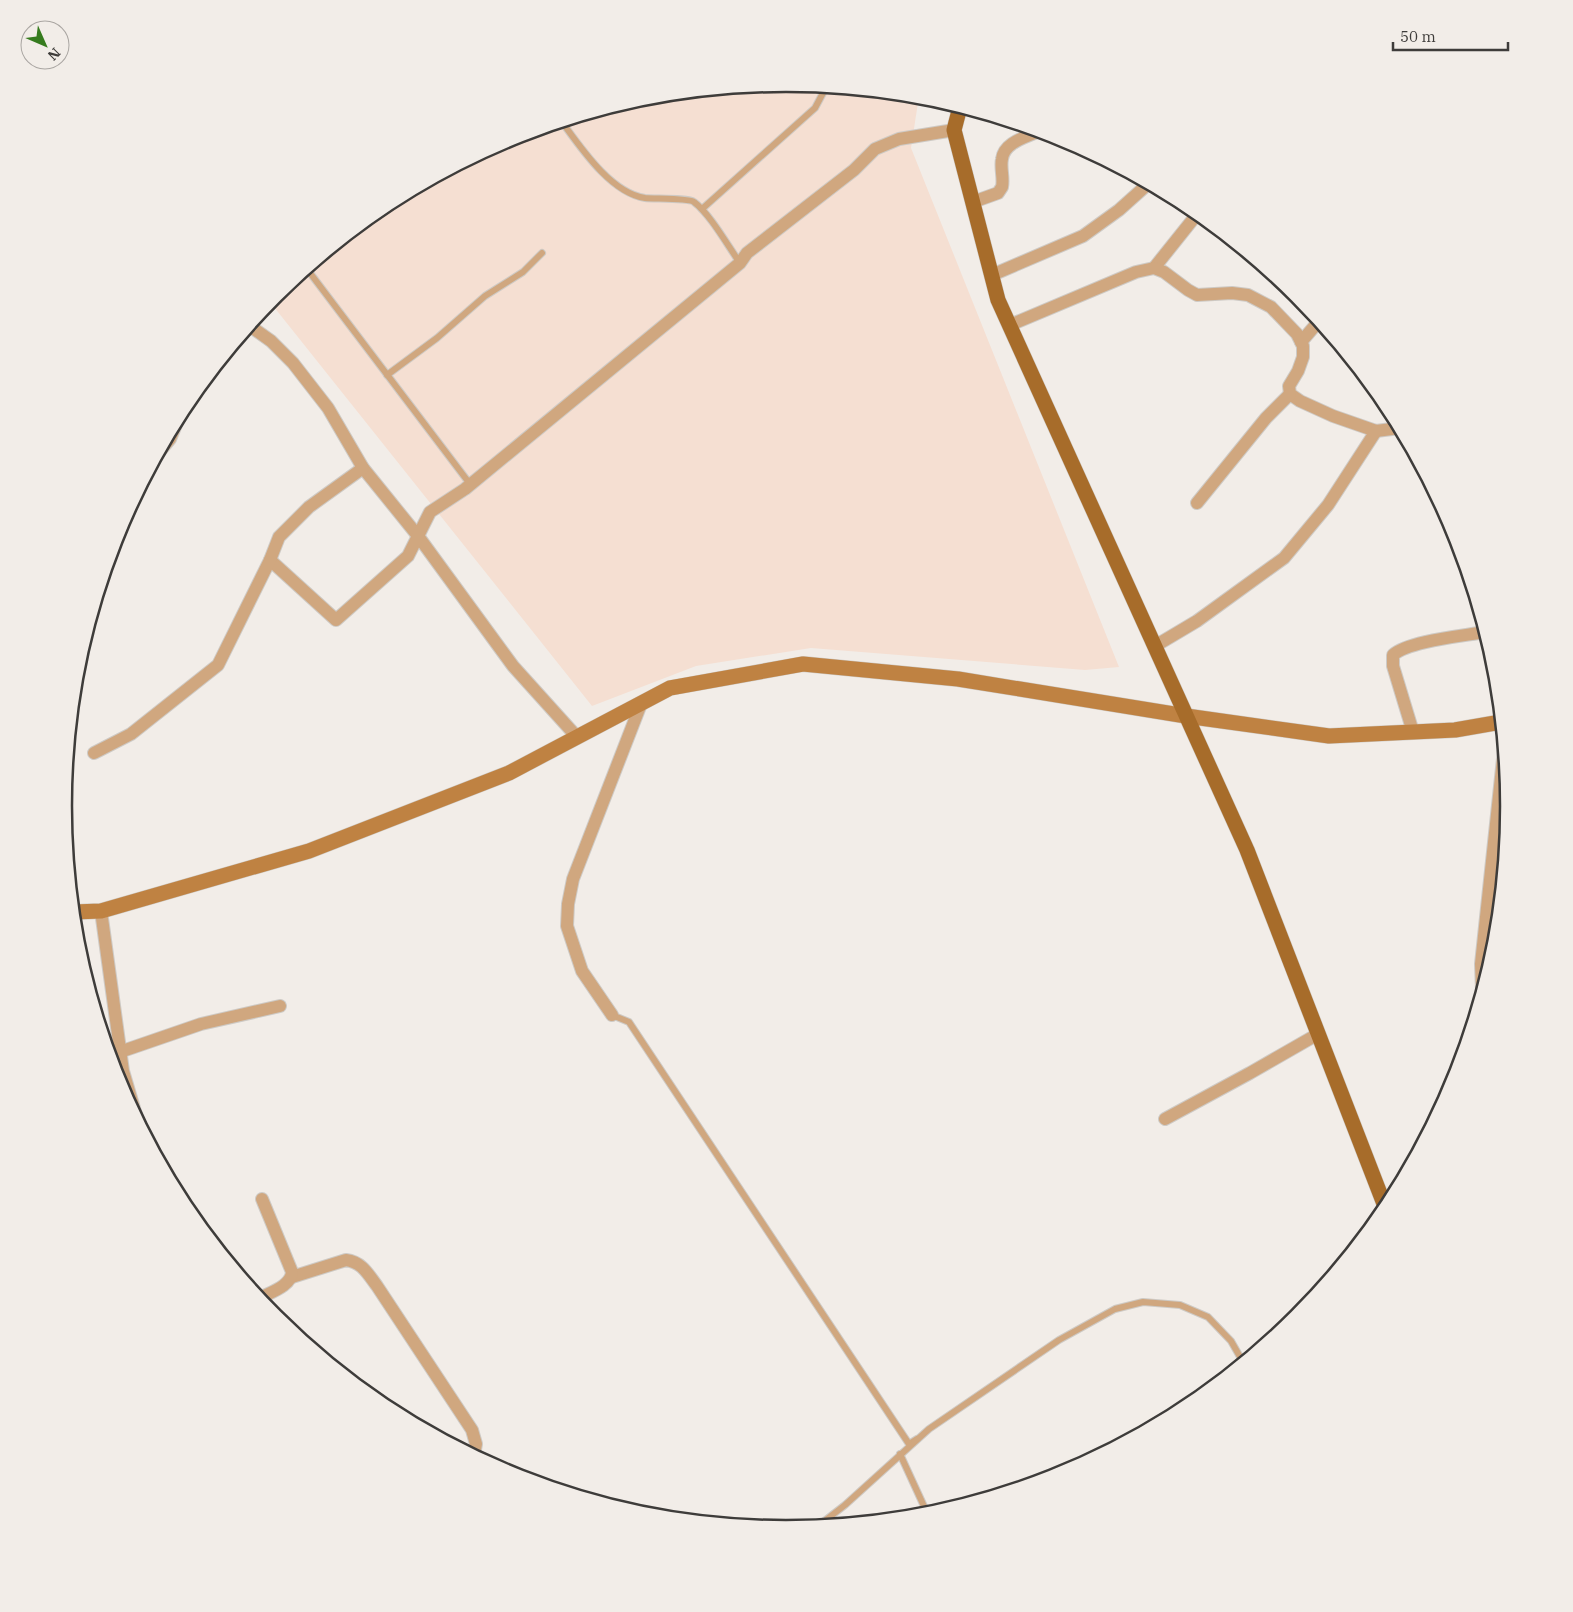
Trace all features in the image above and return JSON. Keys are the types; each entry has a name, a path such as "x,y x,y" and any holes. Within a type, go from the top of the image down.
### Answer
{"main road":[{"path":"958,113 954,130 998,300 1247,850 1382,1200"}],"street":[{"path":"270,560 336,620 408,556 430,512 470,484 740,263 747,253 854,170 875,149 899,139 954,130"},
{"path":"973,202 998,193 1002,187 1003,180 1001,160 1003,153 1009,145 1030,135"},
{"path":"992,275 1084,236 1120,210 1144,188"},
{"path":"1154,268 1193,219"},
{"path":"1010,325 1136,272 1154,268 1164,272 1188,290 1197,294 1232,293 1248,295 1271,307 1297,334 1303,346 1303,357 1298,371 1289,386 1290,394 1300,402 1376,431 1392,429"},
{"path":"1301,342 1315,326"},
{"path":"255,330 271,341 293,362 328,408 363,468 418,536 514,666 577,737"},
{"path":"1197,503 1266,418 1290,394"},
{"path":"1154,646 1197,621 1284,558 1328,505 1376,431"},
{"path":"94,754 131,734 218,665 270,560 279,537 309,507 363,468"},
{"path":"1413,732 1392,666 1393,655 1398,650 1418,644 1479,633"},
{"path":"81,912 101,911 309,851 509,774 670,688 803,664 958,679 1186,716 1329,736 1455,730 1495,723"},
{"path":"612,1016 582,971 566,926 568,904 573,879 641,704"},
{"path":"1481,969 1500,790"},
{"path":"101,911 114,1047"},
{"path":"117,1053 200,1024 280,1006"},
{"path":"1164,1119 1318,1034"},
{"path":"262,1199 292,1272 292,1277"},
{"path":"267,1295 287,1284 292,1277 346,1260 354,1261 361,1265 377,1286 472,1430 475,1448"}],"lane":[{"path":"702,209 815,108 823,94"},
{"path":"566,127 594,166 621,188 643,198 692,200 702,209 740,263"},
{"path":"387,374 437,338 485,296 523,272 542,253"},
{"path":"311,274 470,484"},
{"path":"612,1016 629,1022 909,1444 917,1439"},
{"path":"828,1518 929,1429 1059,1340 1115,1309 1143,1302 1180,1305 1208,1317 1231,1341 1240,1357"},
{"path":"900,1454 924,1506"}],"shaded area":[{"path":"786,92 833,94 880,98 918,105 911,148 1119,667 1085,670 811,648 696,666 592,706 275,308 316,269 390,212 471,166 513,146 557,130 602,116 647,106 693,98 740,94"}]}
